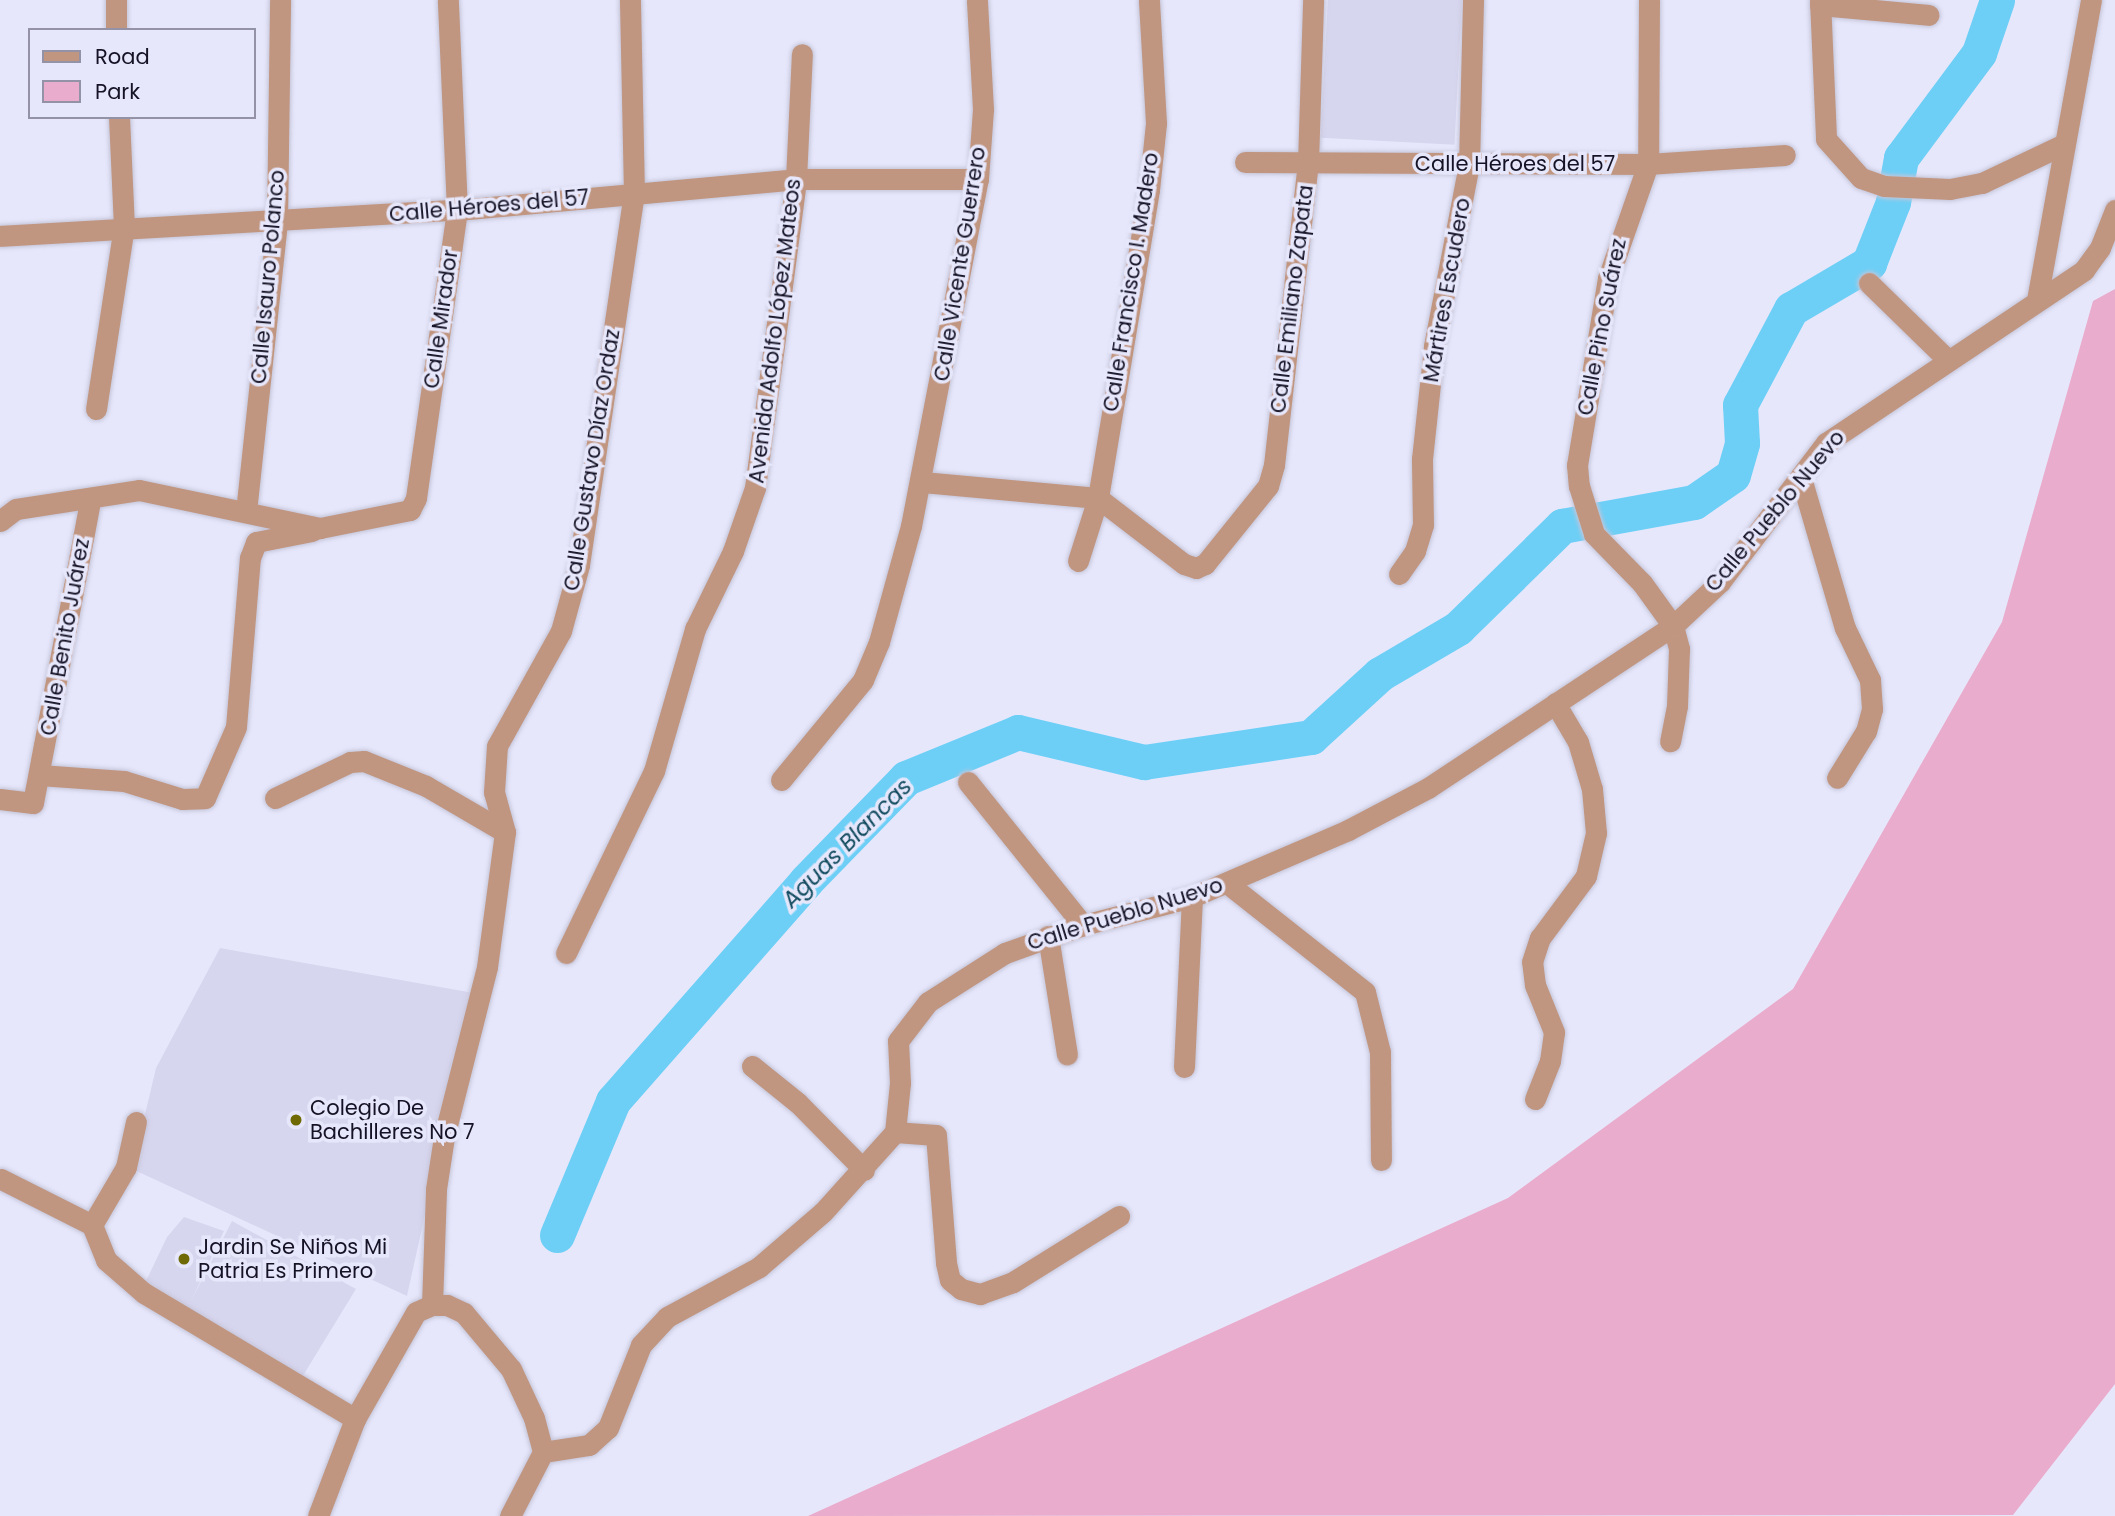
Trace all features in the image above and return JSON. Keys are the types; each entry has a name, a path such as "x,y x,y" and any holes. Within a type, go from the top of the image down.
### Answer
{"street":[{"path":"116,0 116,28"},
{"name":"Calle Isauro Polanco","path":"246,512 277,222 280,0"},
{"name":"Calle Mirador","path":"320,527 410,510 416,498 457,210 448,0"},
{"name":"Calle Gustavo Díaz Ordaz","path":"432,1305 436,1189 444,1137 486,967 505,832 494,792 497,746 561,631 579,565 634,192 630,0"},
{"name":"Calle Vicente Guerrero","path":"781,780 863,680 879,642 911,526 922,482 978,179 983,109 977,0"},
{"name":"Calle Francisco I. Madero","path":"1078,561 1098,498 1156,122 1149,0"},
{"name":"Calle Emiliano Zapata","path":"1098,498 1184,564 1196,568 1205,564 1268,486 1308,163 1313,0"},
{"name":"Mártires Escudero","path":"1399,573 1415,551 1423,525 1422,459 1434,346 1469,165 1473,0"},
{"name":"Calle Pino Suárez","path":"1650,0 1648,164 1608,278 1580,439 1578,486 1594,534 1642,583 1673,626"},
{"path":"2038,300 2064,144 2092,2"},
{"path":"1929,15 1820,3 1826,139 1861,178 1894,186 1950,189 1982,183 2064,144"},
{"name":"Avenida Adolfo López Mateos","path":"566,953 654,771 680,676 755,488 796,179 802,54"},
{"path":"96,410 124,227 119,119"},
{"name":"Calle Héroes del 57","path":"1245,162 1648,164 1785,155"},
{"name":"Calle Héroes del 57","path":"0,236 457,210 796,179 978,179"},
{"name":"Calle Pueblo Nuevo","path":"895,1132 900,1083 895,1057 908,1023 967,973 1048,936 1192,897 1348,830 1428,788 1673,626 1720,582 1841,429 2084,270 2100,248 2115,210"},
{"path":"1869,283 1947,359"},
{"path":"1801,478 1845,628 1870,680 1872,709 1866,732 1837,778"},
{"path":"922,482 1098,498"},
{"path":"1,518 16,509 90,500 139,490 320,527"},
{"name":"Calle Benito Juárez","path":"0,799 33,803 90,500"},
{"path":"40,775 124,781 182,799 205,798 236,727 250,558 256,542 320,527"},
{"path":"1670,741 1677,706 1679,649 1673,626"},
{"path":"1535,1099 1550,1061 1554,1032 1535,985 1532,962 1540,938 1587,876 1596,833 1592,789 1578,742 1555,703"},
{"path":"275,798 350,762 364,761 426,786 505,832"},
{"path":"968,782 1083,925"},
{"path":"1227,883 1365,992 1380,1052 1381,1160"},
{"path":"1184,1067 1192,897"},
{"path":"1048,936 1067,1054"},
{"path":"752,1066 798,1103 864,1170"},
{"path":"92,1226 126,1167 135,1122"},
{"path":"546,1451 589,1445 608,1428 641,1345 667,1317 759,1267 864,1170 895,1132 936,1135 946,1263 950,1280 961,1289 980,1294 1013,1282 1119,1216"},
{"path":"1,1179 92,1226 106,1260 145,1293 355,1419"},
{"path":"318,1516 355,1419 403,1331 416,1312 432,1305 464,1313 511,1369 534,1418 546,1451 510,1516"}],"shaded area":[{"path":"1328,0 1462,0 1454,145 1321,138"},
{"name":"Colegio De Bachilleres No 7","path":"220,948 474,993 407,1296 132,1169 156,1068"},
{"path":"184,1217 224,1231 191,1301 232,1221 356,1289 301,1379 146,1281 167,1237"}],"green space":[{"path":"2115,289 2115,1384 2013,1515 808,1516 1508,1198 1793,989 2002,622 2093,301"}],"waterway":[{"name":"Aguas Blancas","path":"557,1235 613,1101 806,881 906,778 1018,732 1144,762 1311,737 1380,674 1458,628 1562,526 1694,502 1733,475 1742,443 1740,405 1791,309 1869,263 1893,202 1901,158 1979,53 1997,0"}],"place":[{"name":"Colegio De Bachilleres No 7","path":"296,1120"},
{"name":"Jardin Se Niños Mi Patria Es Primero","path":"184,1259"}]}
